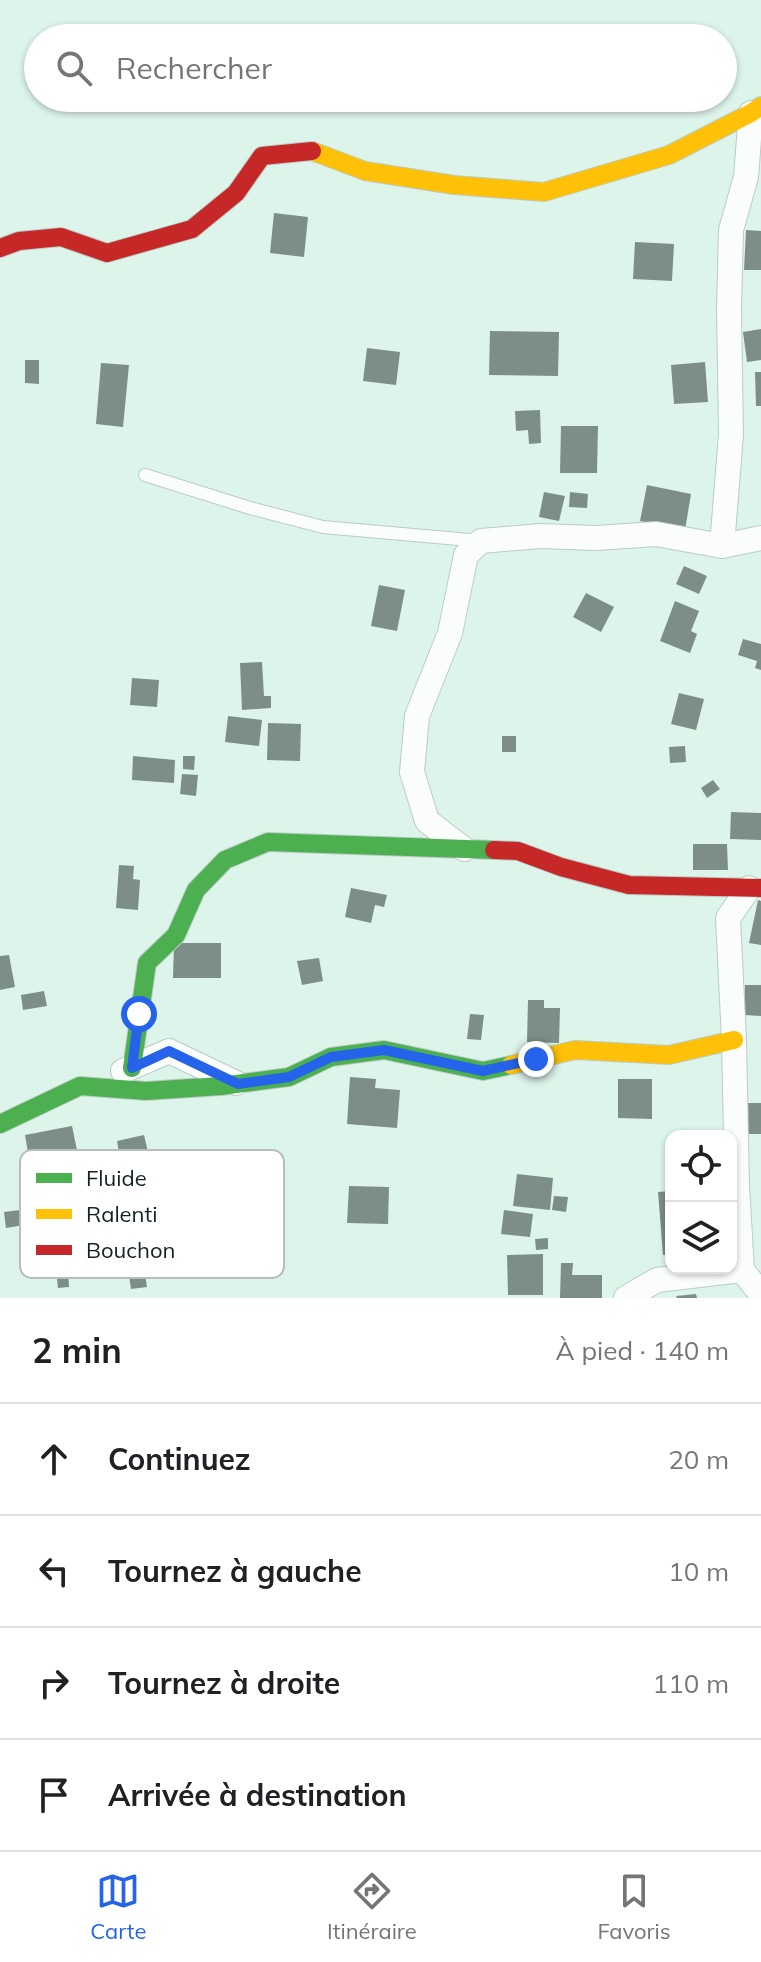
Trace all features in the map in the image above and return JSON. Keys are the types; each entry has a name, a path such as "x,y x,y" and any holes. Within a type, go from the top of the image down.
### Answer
{"street":[{"path":"6,241 61,237 107,253 192,229 236,193 262,156 310,150 365,171 454,185 544,192 669,155 756,109"},
{"path":"722,546 731,434 731,230 746,177 756,109"},
{"path":"465,850 427,821 412,772 417,716 450,633 466,555 481,541 540,536 597,538 656,534 722,546 761,538"},
{"path":"132,1068 147,963 176,935 196,890 225,860 268,842 518,851 561,867 629,885 755,888"},
{"path":"755,888 728,918 742,1270 761,1294"},
{"path":"80,1086 146,1091 238,1084 289,1077 331,1057 384,1050 483,1071 575,1050 669,1055 734,1040"},
{"path":"0,1124 80,1086 169,1051 238,1084"},
{"path":"626,1298 657,1280 742,1270"}],"lane":[{"path":"145,475 323,527 481,541"}],"building":[{"path":"274,213 308,217 304,257 270,253"},
{"path":"746,230 761,231 761,270 744,270"},
{"path":"635,242 674,244 672,281 633,279"},
{"path":"761,329 761,360 747,362 743,332"},
{"path":"490,331 559,332 558,376 489,375"},
{"path":"367,348 400,352 396,385 363,381"},
{"path":"25,360 39,360 39,384 25,383"},
{"path":"705,362 708,402 674,404 671,365"},
{"path":"101,363 129,365 123,427 96,424"},
{"path":"755,372 761,372 761,406 756,406"},
{"path":"540,410 541,443 529,444 528,430 516,431 515,411"},
{"path":"561,426 598,426 597,473 560,473"},
{"path":"647,485 691,494 685,530 640,521"},
{"path":"544,492 565,496 559,521 539,517"},
{"path":"570,492 588,494 587,508 569,507"},
{"path":"684,566 707,576 699,594 676,584"},
{"path":"379,585 405,590 397,631 371,626"},
{"path":"586,593 614,607 601,632 573,617"},
{"path":"675,601 699,611 691,631 697,634 690,653 660,641"},
{"path":"743,639 761,644 761,670 755,668 757,661 738,655"},
{"path":"262,662 264,696 271,696 271,708 242,710 240,663"},
{"path":"132,678 159,680 157,707 130,705"},
{"path":"679,693 704,699 696,730 671,724"},
{"path":"228,716 262,720 259,746 225,742"},
{"path":"268,723 301,724 300,761 267,760"},
{"path":"502,736 516,736 516,752 502,752"},
{"path":"685,746 686,762 670,763 669,747"},
{"path":"133,756 175,760 174,783 132,780"},
{"path":"183,756 195,756 194,770 183,769"},
{"path":"182,774 198,775 196,796 180,794"},
{"path":"713,780 720,789 707,798 701,788"},
{"path":"731,812 761,813 761,840 730,839"},
{"path":"693,844 727,844 728,870 693,870"},
{"path":"119,865 134,866 133,879 140,880 138,910 116,908"},
{"path":"351,888 387,895 384,907 375,905 371,923 345,917"},
{"path":"758,900 761,901 761,945 749,943"},
{"path":"174,943 221,943 221,978 173,978"},
{"path":"9,955 15,987 0,990 0,956"},
{"path":"319,958 323,981 302,985 297,961"},
{"path":"745,985 761,985 761,1016 744,1015"},
{"path":"44,991 47,1006 23,1010 21,995"},
{"path":"528,1000 544,1000 544,1008 560,1008 559,1043 527,1042"},
{"path":"470,1014 484,1015 481,1040 467,1039"},
{"path":"350,1077 376,1079 375,1088 400,1090 397,1128 347,1124"},
{"path":"618,1079 652,1079 652,1119 618,1118"},
{"path":"745,1103 761,1103 761,1134 745,1134"},
{"path":"72,1126 77,1150 28,1150 25,1135"},
{"path":"144,1135 148,1150 119,1150 117,1141"},
{"path":"517,1174 553,1178 550,1210 513,1206"},
{"path":"349,1186 389,1187 388,1224 347,1223"},
{"path":"665,1191 665,1255 663,1255 658,1192"},
{"path":"554,1196 568,1197 566,1212 552,1210"},
{"path":"20,1210 20,1226 6,1228 4,1212"},
{"path":"504,1210 533,1214 530,1237 501,1234"},
{"path":"548,1238 548,1249 536,1250 535,1239"},
{"path":"543,1254 543,1295 508,1295 507,1255"},
{"path":"561,1263 573,1263 572,1275 602,1275 602,1298 560,1298"},
{"path":"57,1278 68,1278 69,1287 58,1288"},
{"path":"129,1278 146,1278 147,1287 131,1289"},
{"path":"696,1294 697,1298 676,1296"}],"traffic: fast":[{"path":"132,1068 147,963 176,935 196,890 225,860 268,842 494,850"},
{"path":"0,1124 80,1086 146,1091 221,1086 289,1077 331,1057 384,1050 483,1071 511,1065"}],"traffic: slow":[{"path":"312,151 365,171 454,185 544,192 669,155 761,106"},
{"path":"511,1065 575,1050 669,1055 734,1040"}],"traffic: jam":[{"path":"0,248 19,241 61,237 107,253 192,229 236,193 262,156 312,151"},
{"path":"494,850 518,851 561,867 629,885 761,888"}],"route":[{"path":"139,1014 132,1068 169,1051 238,1084 289,1077 331,1057 384,1050 483,1071 536,1059"}]}
